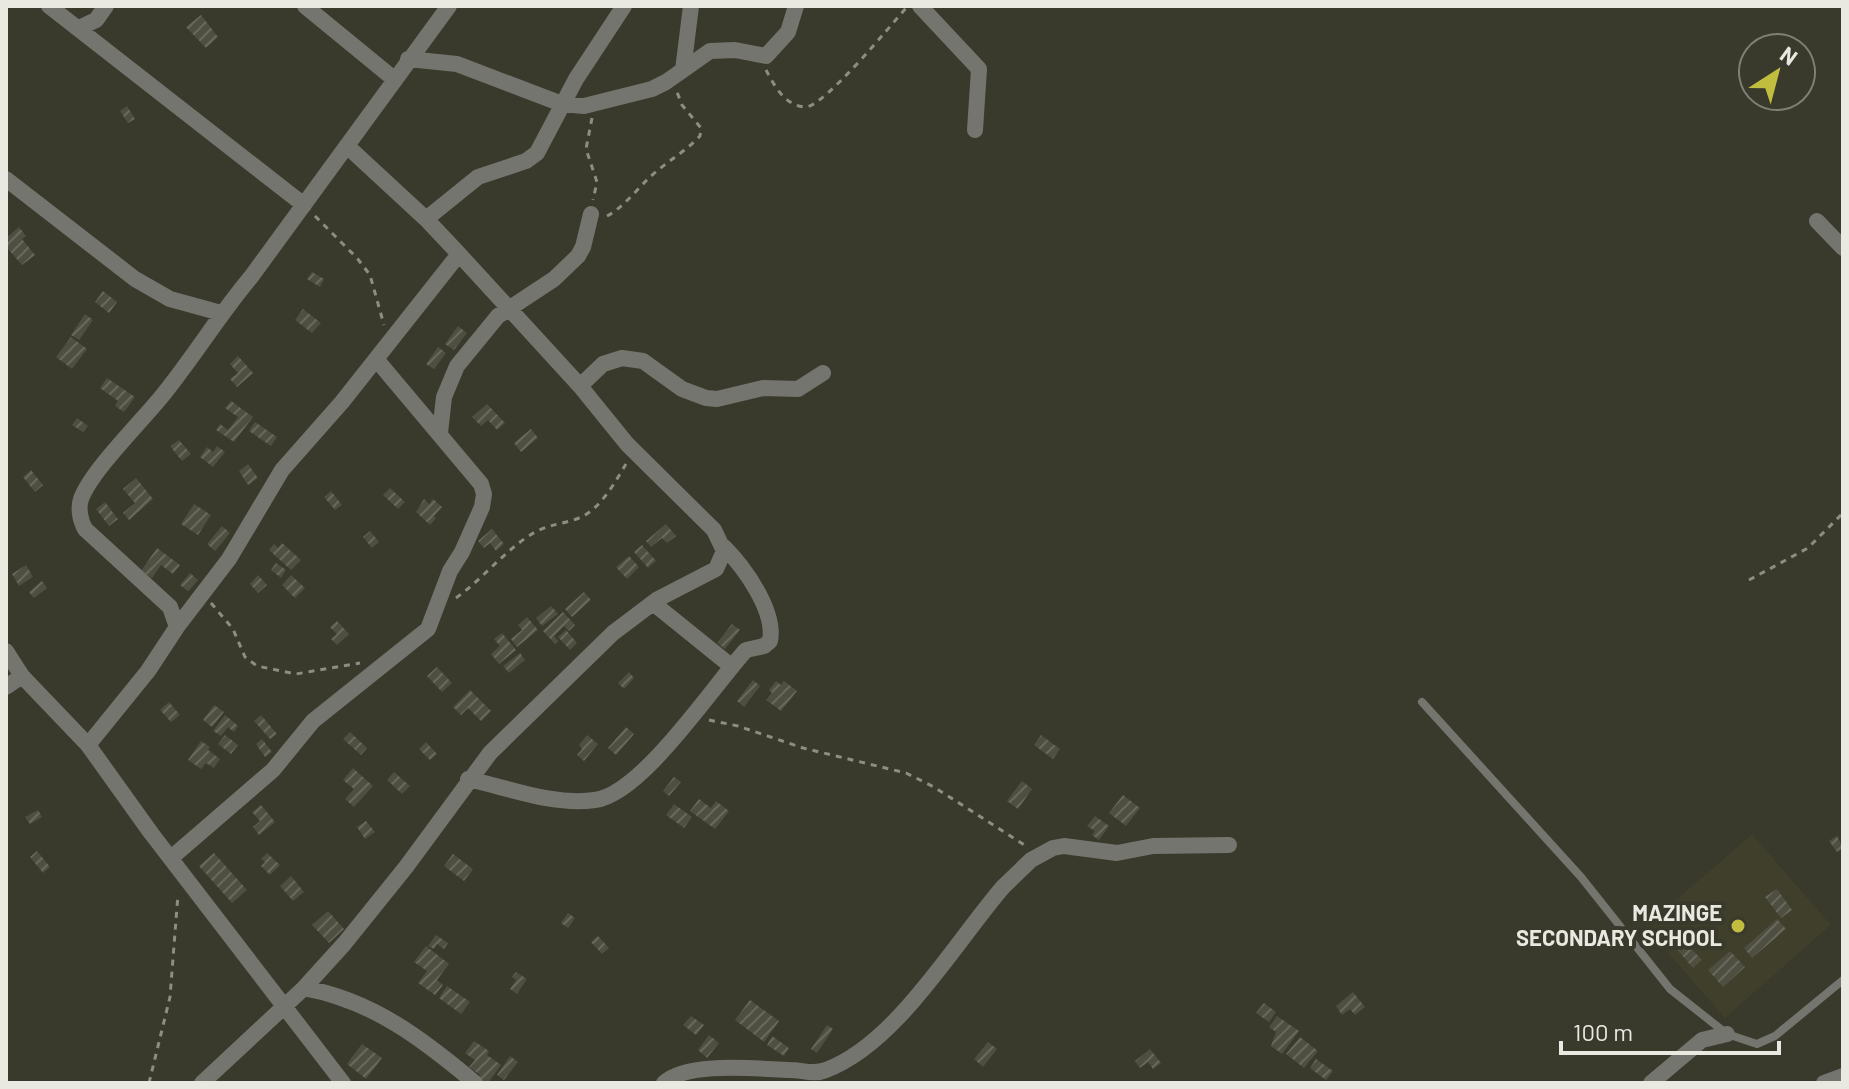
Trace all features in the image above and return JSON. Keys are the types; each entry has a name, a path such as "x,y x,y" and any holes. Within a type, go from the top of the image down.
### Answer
{"street":[{"path":"49,6 304,205"},
{"path":"79,28 96,20 106,6"},
{"path":"305,6 394,79"},
{"path":"177,627 170,607 85,529 80,515 80,500 108,459 164,394 449,6"},
{"path":"426,219 472,180 533,157 541,148 562,104 624,6"},
{"path":"679,73 691,6"},
{"path":"408,59 446,61 467,66 562,104 584,106 652,89 710,51 735,50 758,56 768,55 790,28 796,6"},
{"path":"920,6 979,69 975,130"},
{"path":"347,146 426,219 580,386 634,450 714,530 740,564 767,612 771,636 766,644 748,649 646,768 618,792 604,799 586,801 552,798 468,779"},
{"path":"6,179 135,279 170,299 221,313"},
{"path":"440,433 444,397 453,373 477,340 508,308 546,285 578,256 585,243 591,214"},
{"path":"1817,221 1843,248"},
{"path":"88,745 154,663 177,627 229,559 282,470 459,254"},
{"path":"175,864 273,770 313,721 424,634 436,612 450,571 464,549 484,498 481,484 380,354"},
{"path":"580,386 603,364 622,358 643,361 682,389 717,399 763,388 798,389 823,373"},
{"path":"202,1083 304,988 368,915 490,753 613,633 653,603 716,569 724,547"},
{"path":"653,603 731,666"},
{"path":"6,651 22,676 88,745 343,1083"},
{"path":"6,687 22,676"},
{"path":"664,1083 680,1074 719,1069 818,1072 847,1060 886,1033 984,909 1023,867 1039,854 1053,848 1064,846 1117,853 1153,846 1229,845"},
{"path":"304,988 340,995 375,1010 443,1055 475,1083"},
{"path":"1651,1083 1702,1040 1727,1034"},
{"path":"1824,1083 1843,1076"}],"lane":[{"path":"1422,702 1581,877 1670,989 1727,1034 1757,1044 1775,1036 1843,980"}],"path":[{"path":"758,56 784,97 798,106 810,107 831,91 909,6"},
{"path":"598,104 586,142 597,182 591,214 601,217 612,213 649,177 700,136 702,130 698,122 679,98 679,73"},
{"path":"304,205 370,275 384,326 380,354"},
{"path":"436,612 478,581 532,534 553,523 575,520 585,515 607,493 634,450"},
{"path":"1749,580 1808,548 1843,513"},
{"path":"204,594 228,622 245,657 257,666 296,674 364,662"},
{"path":"690,717 738,726 803,748 906,773 934,787 1039,854"},
{"path":"149,1083 170,997 175,864"}],"shaded area":[{"name":"MAZINGE SECONDARY SCHOOL","path":"1752,834 1831,925 1725,1018 1645,927"}],"building":[{"path":"201,15 218,37 206,48 186,27"},
{"path":"127,106 135,119 128,123 120,111"},
{"path":"19,227 26,236 22,239 35,255 22,265 8,249 6,251 6,238"},
{"path":"312,272 324,279 320,287 307,279"},
{"path":"103,291 117,302 109,313 95,302"},
{"path":"303,309 321,323 312,333 295,320"},
{"path":"85,314 93,320 79,340 71,335"},
{"path":"458,326 467,333 454,350 445,344"},
{"path":"71,337 87,349 72,369 56,357"},
{"path":"438,347 446,353 434,369 426,364"},
{"path":"238,356 253,373 237,387 230,379 238,373 230,364"},
{"path":"107,378 135,397 124,412 115,406 118,401 100,388"},
{"path":"231,401 253,417 234,442 216,430 220,424 228,430 238,417 225,408"},
{"path":"487,404 505,423 497,430 488,420 481,426 472,417"},
{"path":"77,418 88,426 83,432 72,425"},
{"path":"255,422 277,437 271,446 249,431"},
{"path":"531,429 538,438 521,452 514,443"},
{"path":"179,440 191,454 182,461 170,446"},
{"path":"217,446 225,452 213,467 200,457 207,447 213,452"},
{"path":"248,464 258,478 248,485 239,471"},
{"path":"31,470 43,485 35,492 23,477"},
{"path":"136,478 153,499 129,520 123,513 135,503 123,489"},
{"path":"390,488 405,502 398,509 383,495"},
{"path":"331,491 342,505 335,510 324,497"},
{"path":"424,499 429,504 433,499 442,507 430,525 416,512"},
{"path":"105,502 118,519 109,526 96,509"},
{"path":"194,504 211,515 198,535 181,524"},
{"path":"666,524 676,536 667,543 662,538 651,547 646,541"},
{"path":"222,526 230,533 215,551 207,544"},
{"path":"492,529 504,544 496,551 490,543 484,548 478,541"},
{"path":"370,531 379,542 372,548 363,537"},
{"path":"282,543 301,560 291,570 269,550 274,544 278,548"},
{"path":"642,545 656,561 648,568 634,552"},
{"path":"157,548 180,565 173,574 161,565 152,578 141,571"},
{"path":"629,556 639,567 627,579 616,567"},
{"path":"276,563 286,570 281,578 271,570"},
{"path":"26,565 33,577 19,586 12,574"},
{"path":"190,573 198,580 188,591 180,585"},
{"path":"258,575 267,585 258,593 250,584"},
{"path":"291,575 305,588 295,598 282,585"},
{"path":"42,581 47,588 34,598 29,592"},
{"path":"584,592 591,600 572,617 565,609"},
{"path":"551,606 558,614 542,626 536,618"},
{"path":"563,612 575,625 569,631 564,626 554,636 558,641 555,644 543,631"},
{"path":"527,617 538,630 517,647 511,639 522,630 518,625"},
{"path":"337,621 349,634 337,645 331,639 337,634 330,627"},
{"path":"732,624 740,630 725,649 717,643"},
{"path":"566,630 577,643 570,650 558,637"},
{"path":"502,633 516,650 499,664 491,654 500,646 494,639"},
{"path":"520,653 525,660 509,673 503,666"},
{"path":"437,667 452,683 442,692 427,676"},
{"path":"629,672 634,678 624,689 618,683"},
{"path":"753,680 760,686 744,707 737,701"},
{"path":"776,681 781,685 784,681 797,691 781,711 766,700"},
{"path":"470,690 491,711 481,721 468,708 461,715 453,707"},
{"path":"169,702 180,715 171,722 160,710"},
{"path":"214,705 224,712 212,727 203,720"},
{"path":"225,715 238,726 234,732 228,727 221,736 213,731"},
{"path":"261,715 277,734 270,739 254,721"},
{"path":"626,727 634,734 616,755 608,748"},
{"path":"350,732 367,748 361,755 343,739"},
{"path":"225,735 238,745 231,754 218,744"},
{"path":"587,735 598,744 584,761 577,755 582,749 579,745"},
{"path":"1041,735 1060,749 1053,759 1034,745"},
{"path":"262,739 272,752 265,757 256,744"},
{"path":"201,741 220,759 214,768 206,763 201,769 188,760"},
{"path":"426,742 437,754 430,760 419,749"},
{"path":"353,768 373,786 354,807 345,799 354,789 343,780"},
{"path":"394,772 410,786 402,794 387,780"},
{"path":"674,777 681,782 669,796 663,791"},
{"path":"1022,781 1032,789 1018,809 1007,801"},
{"path":"1123,795 1140,808 1126,826 1109,813"},
{"path":"699,799 711,808 716,801 729,811 715,829 690,811"},
{"path":"674,804 692,817 684,828 666,815"},
{"path":"261,805 275,822 259,835 253,827 260,821 252,812"},
{"path":"38,810 42,817 30,824 25,817"},
{"path":"1095,816 1109,826 1099,840 1092,835 1095,831 1087,826"},
{"path":"366,821 375,832 365,839 357,827"},
{"path":"1837,836 1843,848 1837,852 1829,841"},
{"path":"37,851 50,867 43,873 30,857"},
{"path":"214,853 247,890 232,903 199,866"},
{"path":"267,853 280,865 270,875 261,866 265,862 261,859"},
{"path":"453,854 473,869 464,881 444,866"},
{"path":"291,876 304,892 293,901 280,886"},
{"path":"1777,889 1792,910 1781,918 1765,897"},
{"path":"328,911 344,929 329,943 312,925"},
{"path":"568,913 575,918 568,928 561,923"},
{"path":"1777,919 1786,929 1752,958 1744,948"},
{"path":"436,935 448,943 444,949 437,944 434,949 428,946"},
{"path":"598,936 609,948 602,954 591,942"},
{"path":"1683,940 1702,960 1693,968 1675,947"},
{"path":"426,946 449,964 437,980 443,985 435,995 418,983 427,971 414,962"},
{"path":"1730,951 1745,967 1723,987 1708,970"},
{"path":"516,972 527,979 517,994 510,989 516,980 512,977"},
{"path":"447,986 470,1002 461,1014 439,998"},
{"path":"1353,992 1365,1007 1355,1015 1350,1009 1342,1015 1336,1006"},
{"path":"750,1000 779,1021 764,1042 735,1020"},
{"path":"1264,1003 1276,1012 1269,1022 1256,1013"},
{"path":"691,1016 704,1025 696,1035 683,1025"},
{"path":"1277,1016 1299,1031 1282,1054 1271,1046 1276,1032 1269,1027"},
{"path":"827,1025 833,1029 817,1053 811,1049"},
{"path":"709,1035 719,1043 707,1058 698,1050"},
{"path":"772,1036 789,1048 784,1056 767,1045"},
{"path":"1300,1037 1318,1051 1304,1068 1286,1054"},
{"path":"474,1041 489,1051 487,1055 501,1065 488,1083 477,1079 480,1075 469,1067 475,1060 465,1053"},
{"path":"988,1042 997,1049 983,1067 974,1059"},
{"path":"362,1044 382,1058 366,1079 347,1064"},
{"path":"1150,1049 1161,1063 1153,1069 1148,1062 1140,1068 1135,1061"},
{"path":"510,1056 518,1062 504,1080 497,1075"},
{"path":"1316,1059 1333,1071 1326,1080 1310,1068"}],"place":[{"name":"MAZINGE SECONDARY SCHOOL","path":"1738,926"}]}
